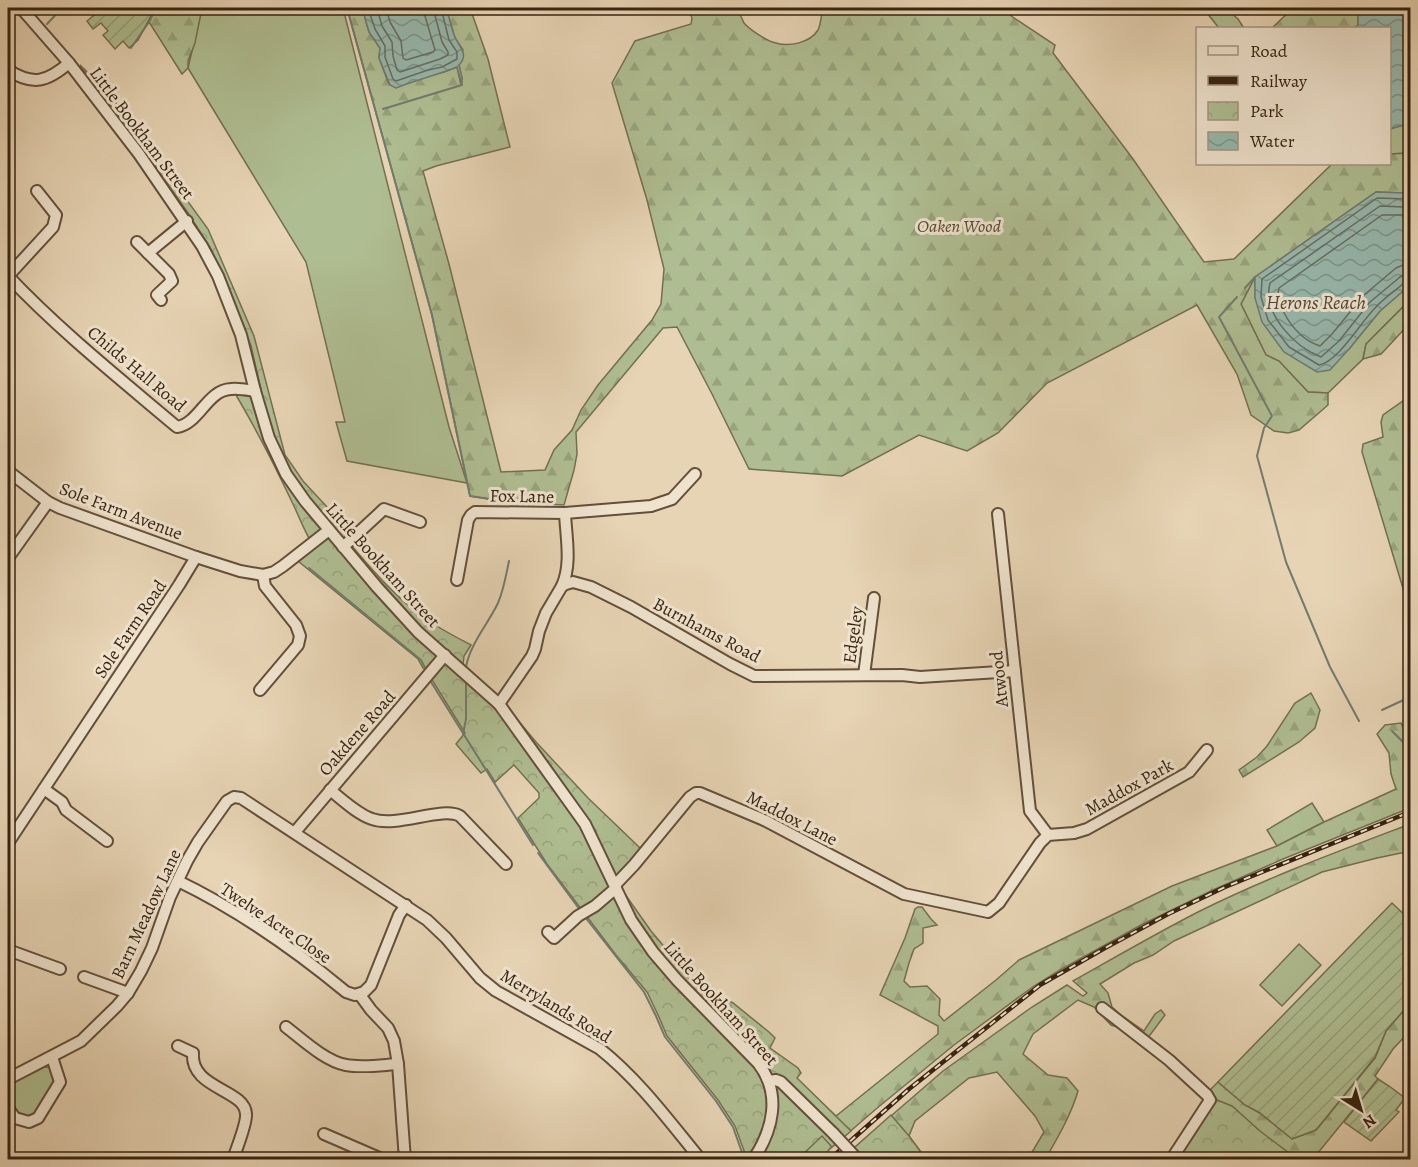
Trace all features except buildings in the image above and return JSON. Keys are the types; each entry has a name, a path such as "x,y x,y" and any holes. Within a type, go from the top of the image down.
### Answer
{"street":[{"name":"Little Bookham Street","path":"21,8 69,63 139,154 202,246 218,276 241,335 269,438 286,474 329,530 418,632 499,704 585,824 631,920 653,952 677,980 758,1063 769,1081 772,1113 769,1130 753,1160"},
{"path":"8,70 27,79 42,80 56,75 69,63"},
{"path":"8,276 53,227 56,216 37,190"},
{"path":"148,253 187,221"},
{"path":"137,242 169,274 172,281 157,295 161,300"},
{"name":"Childs Hall Road","path":"8,276 39,308 177,427 185,426 213,397 221,392 230,388 255,391"},
{"name":"Sole Farm Avenue","path":"8,471 48,502 60,508 196,557"},
{"path":"565,513 651,506 672,500 695,474"},
{"path":"8,558 48,502"},
{"path":"343,546 384,509 420,522"},
{"name":"Fox Lane","path":"457,580 466,526 475,512 565,513 568,562 562,586"},
{"name":"Atwood","path":"998,514 1030,811 1048,835"},
{"path":"196,557 263,576 283,566 329,530"},
{"name":"Sole Farm Road","path":"8,843 196,557"},
{"path":"260,690 298,645 300,636 296,625 265,586 263,576"},
{"name":"Burnhams Road","path":"562,586 573,582 591,587 754,676 920,677 1015,671"},
{"path":"499,704 532,656 546,613 562,586"},
{"name":"Edgeley","path":"864,675 874,598"},
{"name":"Oakdene Road","path":"295,832 445,655"},
{"name":"Maddox Park","path":"1048,835 1074,833 1087,829 1189,772 1207,750"},
{"path":"44,789 62,802 66,810 107,841"},
{"path":"330,790 364,815 379,821 456,813 506,864"},
{"name":"Maddox Lane","path":"548,932 554,938 595,906 634,866 690,797 696,793 764,820 904,894 988,912 999,903 1040,843 1048,835"},
{"name":"Barn Meadow Lane","path":"8,1079 81,1041 128,993 152,948 177,881 198,842 227,801 234,797 241,798 295,832"},
{"name":"Merrylands Road","path":"295,832 427,920 442,933 480,978 496,992 577,1035 610,1057 658,1107 701,1160"},
{"name":"Twelve Acre Close","path":"177,881 211,898 267,932 350,994 360,995"},
{"path":"405,1160 398,1064 394,1041 385,1024 360,995 368,989 374,979 399,915 406,905"},
{"path":"8,950 60,969"},
{"path":"84,977 128,993"},
{"path":"1102,1008 1169,1060 1210,1100 1171,1160"},
{"path":"286,1027 336,1062 354,1066 398,1064"},
{"path":"178,1046 194,1053 194,1062 203,1077 235,1098 244,1107 246,1117 233,1160"},
{"path":"8,1108 15,1118 29,1122 38,1118 60,1082 52,1057"},
{"path":"769,1081 778,1081 785,1086 858,1160"},
{"path":"324,1134 384,1160"}],"green space":[{"path":"97,8 147,8 152,14 138,40 129,48 123,41 115,49 103,35 108,31 101,23 93,29 87,21 99,11"},
{"path":"156,8 202,8 188,68 182,74 149,22"},
{"path":"202,8 343,8 449,427 467,483 347,461 336,422 345,422 306,262 188,68"},
{"name":"Oaken Wood","path":"347,8 364,8 369,32 380,48 379,58 390,85 457,67 461,85 459,65 463,50 455,38 446,8 470,8 488,59 510,147 423,171 449,264 501,472 545,470 554,450 572,430 581,410 598,385 652,320 661,304 664,269 647,200 612,83 635,41 691,24 692,18 688,8 739,8 744,23 750,29 772,42 787,44 805,41 818,30 823,8 1000,8 1055,45 1053,53 1133,159 1204,262 1234,259 1331,165 1391,165 1391,154 1410,153 1410,183 1405,193 1376,192 1255,277 1241,304 1266,355 1279,361 1308,392 1328,393 1328,405 1299,430 1288,433 1274,431 1251,415 1237,374 1197,305 1047,383 998,433 967,451 919,435 842,476 749,469 677,327 663,328 576,432 577,454 564,505 509,502 470,496 432,315"},
{"path":"1200,8 1225,8 1243,27 1218,27"},
{"path":"1293,8 1358,8 1358,25 1355,27 1273,27"},
{"path":"80,65 108,92 208,229 254,336 285,455 303,481 351,533 347,540 394,592 431,623 471,645 464,656 463,665 495,693 536,742 647,857 622,886 622,890 651,931 677,962 681,971 692,981 733,1003 769,1032 775,1038 770,1048 798,1068 801,1073 797,1078 851,1131 832,1147 822,1136 798,1159 747,1159 735,1126 718,1100 667,1036 647,992 547,864 518,818 539,798 539,793 514,765 495,782 487,769 481,773 456,744 465,733 418,659 298,561 315,548 236,395 248,396 261,390 251,346 211,249 138,142"},
{"path":"1410,123 1410,153 1391,154 1391,129"},
{"path":"1255,277 1255,298 1349,349 1380,311 1410,285 1410,303 1405,305 1366,344 1363,359 1328,393 1308,392 1279,361 1266,355 1241,304"},
{"path":"1410,303 1410,323 1381,354 1363,359 1366,344 1405,305"},
{"path":"1410,396 1410,592 1405,595 1362,452 1363,444 1383,437 1381,422 1383,415"},
{"path":"1311,693 1320,710 1315,728 1299,742 1243,777 1239,770 1257,757 1267,746 1295,703"},
{"path":"1401,723 1410,743 1410,808 1213,890 1141,925 1060,970 1034,986 954,1045 820,1159 760,1160 796,1078 836,1116 938,1034 938,1026 880,995 915,909 922,907 937,925 923,928 923,943 914,949 904,981 910,987 927,986 940,999 939,1015 944,1021 1019,960 1172,886 1277,846 1396,789 1391,774 1389,753 1377,734 1385,725"},
{"path":"1312,803 1324,822 1277,846 1267,830"},
{"path":"1410,824 1410,853 1377,858 1322,872 1174,941 1100,984 1108,993 1112,1007 1144,1031 1155,1014 1161,1010 1165,1015 1147,1039 1126,1023 1117,1027 1111,1025 1094,1007 1078,1000 1033,1034 1023,1054 1048,1075 1067,1078 1078,1091 1047,1159 1028,1159 1044,1132 1035,1116 997,1072 969,1078 915,1121 909,1136 926,1159 866,1159 854,1148 943,1071 1032,1007 1067,985 1083,996 1087,993 1073,981 1198,912 1303,865"},
{"path":"1392,903 1410,920 1410,1003 1386,1031 1375,1057 1316,1130 1292,1139 1218,1082"},
{"path":"1299,944 1321,965 1282,1006 1260,985"},
{"path":"1410,1003 1410,1031 1393,1049 1375,1076 1378,1079 1313,1159 1176,1160 1217,1100 1210,1090 1218,1082 1292,1139 1316,1130 1375,1058 1386,1031"},
{"path":"44,1067 52,1068 56,1082 33,1117 19,1116 8,1099 8,1085"},
{"path":"1378,1079 1405,1098 1396,1110 1399,1112 1371,1141 1344,1122"},
{"path":"1212,1094 1217,1100 1232,1106 1297,1159 1163,1160"},
{"path":"891,1115 926,1159 866,1159 854,1148"}],"water":[{"path":"364,8 446,8 454,35 463,54 459,65 462,85 457,67 396,88 390,85 379,58 380,48 369,32"},
{"path":"1358,8 1410,8 1410,123 1391,129 1391,27 1355,27 1358,25"},
{"name":"Herons Reach","path":"1409,183 1410,285 1380,311 1330,370 1317,372 1284,352 1262,322 1255,298 1255,277 1376,192 1405,193"}],"waterway":[{"path":"47,24 62,8"},
{"path":"131,48 156,8"},
{"path":"347,8 432,315 470,496 509,502"},
{"path":"383,109 462,85"},
{"path":"1245,288 1255,277"},
{"path":"1237,297 1219,317 1272,416 1264,428 1257,456 1286,562 1330,667 1359,721"},
{"path":"466,667 475,642 498,603 509,561"},
{"path":"309,568 421,660 425,668"},
{"path":"431,682 533,845"},
{"path":"463,734 466,719 466,683"},
{"path":"1382,710 1410,697"},
{"path":"1392,731 1403,742 1410,756"},
{"path":"538,853 580,910"},
{"path":"585,917 644,992 665,1037 716,1101 733,1127 744,1158"}],"railway":[{"path":"829,1160 909,1089 1040,985 1168,914 1225,887 1410,812"}]}
